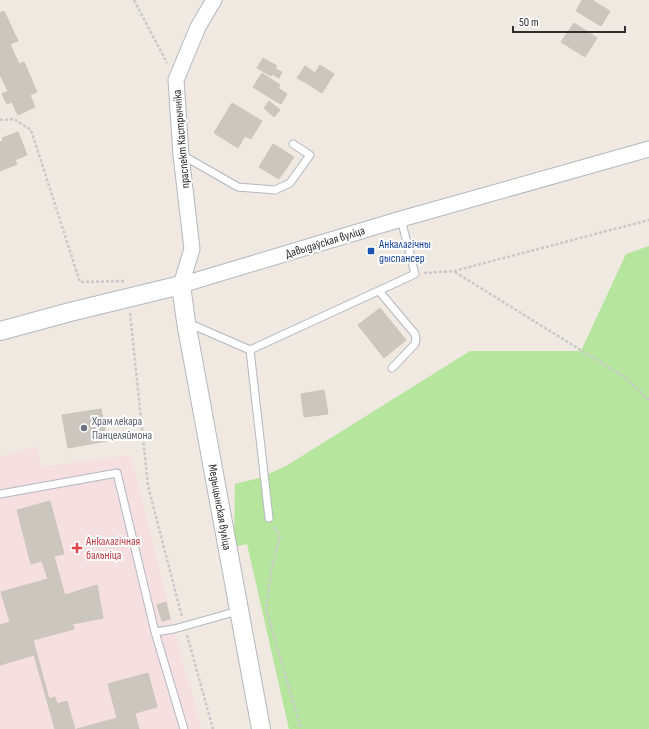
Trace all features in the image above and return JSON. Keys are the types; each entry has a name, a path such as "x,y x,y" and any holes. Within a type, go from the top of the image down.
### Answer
{"street":[{"name":"праспект Кастрычніка","path":"181,285 192,250 176,80 198,27 214,0"},
{"name":"Давыдаўская вуліца","path":"0,331 181,285 401,219 649,149"},
{"name":"Медыцынская вуліца","path":"181,285 186,322 261,729"}],"lane":[{"path":"182,155 238,187 275,190 290,183 310,155 293,144"},
{"path":"186,322 250,350 415,274 401,219"},
{"path":"379,291 415,334 416,339 415,344 392,368"},
{"path":"250,350 269,518"},
{"path":"0,494 117,473 155,632 184,729"},
{"path":"155,632 185,626 239,611"}],"path":[{"path":"134,0 176,80"},
{"path":"0,120 14,119 31,130 80,282 124,281 128,298 148,486 213,729"},
{"path":"415,274 454,271 649,220"},
{"path":"454,271 624,377 649,400"},
{"path":"269,518 280,536 271,571 266,609 301,729"}],"shaded area":[{"name":"Анкалагічная бальніца","path":"37,446 41,467 131,455 174,629 202,729 0,729 0,457"}],"green space":[{"path":"649,246 649,729 289,729 247,544 234,547 235,484 259,478 286,466 470,351 581,351 626,254"}],"building":[{"path":"582,0 592,0 610,11 601,26 576,11"},
{"path":"4,11 18,41 10,44 19,64 24,62 37,92 30,95 35,107 18,115 12,102 7,104 2,94 8,91 0,75 0,13"},
{"path":"574,23 597,38 585,57 561,42"},
{"path":"263,58 277,66 271,76 257,68"},
{"path":"320,65 334,74 322,93 308,84"},
{"path":"305,66 315,73 308,84 297,78"},
{"path":"276,69 282,72 279,78 272,74"},
{"path":"262,73 280,85 272,99 253,87"},
{"path":"278,88 287,94 281,104 272,99"},
{"path":"269,101 280,110 274,117 264,108"},
{"path":"232,103 262,121 251,139 245,136 238,148 214,133"},
{"path":"18,132 27,155 15,160 17,164 0,171 0,142 3,141 2,138"},
{"path":"273,144 294,157 279,179 259,167"},
{"path":"380,308 406,340 384,358 358,325"},
{"path":"324,390 328,414 304,417 301,394"},
{"name":"Храм лекара Панцеляймона","path":"101,409 107,441 68,448 62,415"},
{"name":"Анкалагічная бальніца","path":"50,501 64,554 54,556 74,629 33,640 49,699 55,697 57,704 67,701 75,729 55,729 34,655 0,665 0,625 10,622 1,592 48,579 42,561 31,564 17,510"},
{"path":"97,585 103,618 73,624 65,595"},
{"path":"166,602 170,619 162,621 157,605"},
{"path":"148,673 157,707 117,718 108,684"},
{"path":"135,714 139,729 77,729 117,718"}],"place":[{"name":"Анкалагічны дыспансер","path":"371,251"},
{"name":"Храм лекара Панцеляймона","path":"84,428"},
{"name":"Анкалагічная бальніца","path":"77,548"}]}
